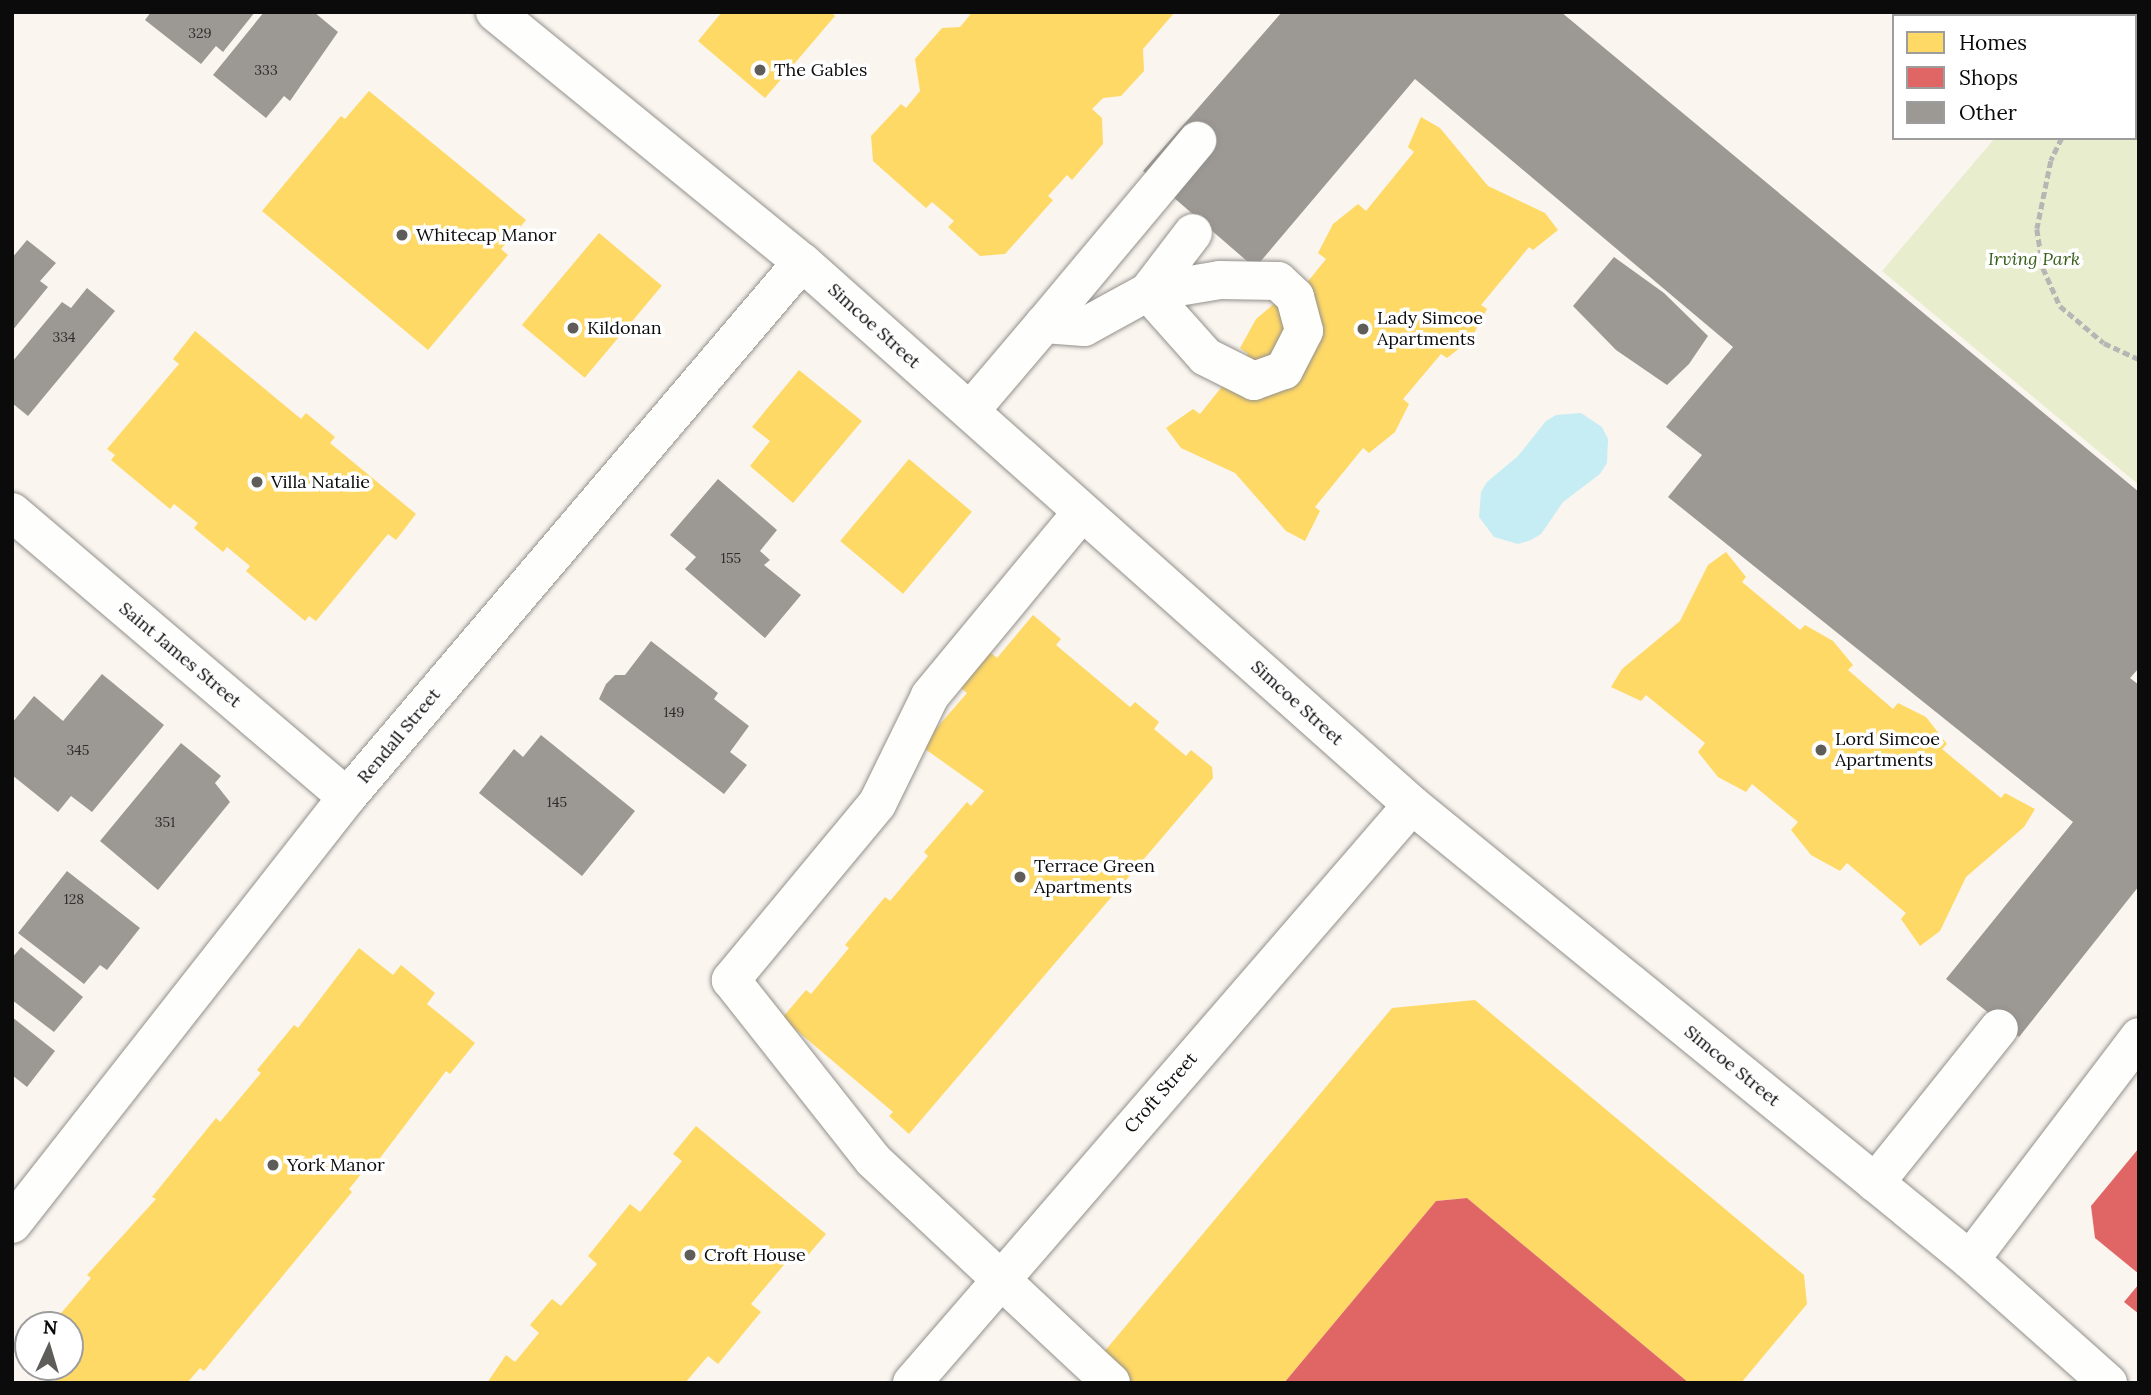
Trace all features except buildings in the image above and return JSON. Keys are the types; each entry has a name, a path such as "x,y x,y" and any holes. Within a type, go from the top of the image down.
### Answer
{"street":[{"name":"Simcoe Street","path":"495,12 802,262 1412,805 1970,1260 2108,1383"},
{"path":"970,411 1197,141"},
{"path":"1044,324 1084,327 1148,292 1193,233"},
{"name":"Rendall Street","path":"12,1224 347,797 802,262"},
{"name":"Saint James Street","path":"12,512 347,797"},
{"path":"1082,512 930,696 877,804 731,980 873,1160 1111,1383"},
{"name":"Croft Street","path":"912,1383 998,1279 1412,805"},
{"path":"1875,1183 1999,1028"},
{"path":"1970,1260 2139,1037"}],"path":[{"path":"2061,140 2050,162 2037,229 2043,268 2060,306 2104,343 2139,359"}],"green space":[{"name":"Irving Park","path":"2139,12 2139,485 1882,271 1993,140 2137,140 2137,14 2100,14"}],"water":[{"path":"1581,413 1602,427 1608,439 1607,463 1600,474 1563,502 1541,534 1531,540 1518,544 1494,537 1479,517 1481,492 1487,482 1518,456 1546,421 1556,415"}],"place":[{"name":"The Gables","path":"760,70"},
{"name":"Whitecap Manor","path":"402,235"},
{"name":"Kildonan","path":"573,328"},
{"name":"Lady Simcoe Apartments","path":"1363,329"},
{"name":"Villa Natalie","path":"257,482"},
{"name":"Lord Simcoe Apartments","path":"1821,750"},
{"name":"Terrace Green Apartments","path":"1020,877"},
{"name":"York Manor","path":"273,1165"},
{"name":"Croft House","path":"690,1255"}]}
